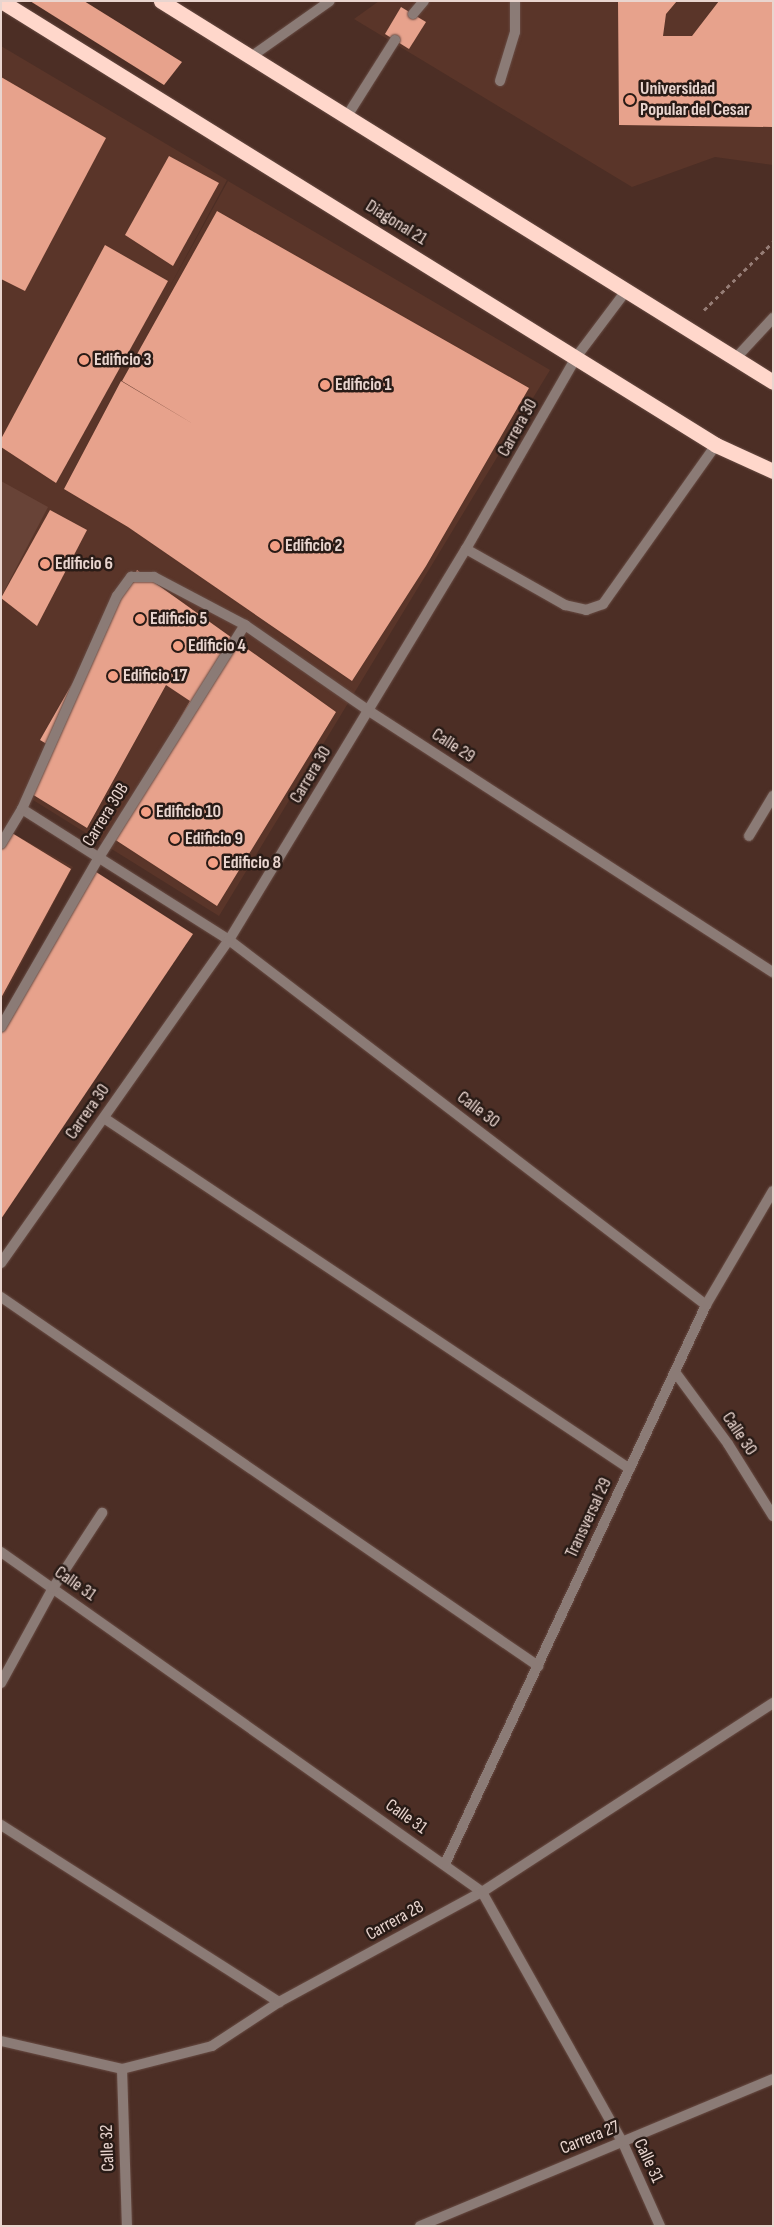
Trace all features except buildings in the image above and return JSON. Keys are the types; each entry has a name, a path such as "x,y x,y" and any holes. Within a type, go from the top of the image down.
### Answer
{"highway":[{"name":"Diagonal 21","path":"2,1 577,356 716,445 773,471"},
{"path":"161,1 773,382"}],"street":[{"path":"252,56 330,1"},
{"path":"413,14 424,1"},
{"path":"500,81 514,39 514,1"},
{"path":"347,116 395,40"},
{"name":"Carrera 30","path":"1,1263 229,940 466,549 577,356 626,291"},
{"path":"735,359 773,318"},
{"path":"466,549 565,605 586,610 603,604 716,445"},
{"name":"Calle 29","path":"22,809 117,596 131,576 154,577 245,625 369,711 773,972"},
{"name":"Carrera 30B","path":"1,1027 98,859 245,625"},
{"path":"749,836 773,796"},
{"path":"1,844 22,809"},
{"name":"Calle 30","path":"22,809 98,859 229,940 706,1305"},
{"path":"104,1118 630,1469"},
{"name":"Transversal 29","path":"445,1864 706,1305 773,1191"},
{"path":"1,1297 538,1666"},
{"name":"Calle 30","path":"675,1372 728,1444 773,1516"},
{"path":"1,1683 53,1588 102,1514"},
{"name":"Calle 31","path":"1,1552 445,1864 482,1892 623,2143 660,2226"},
{"name":"Carrera 28","path":"1,2041 122,2069 212,2046 279,2002 482,1892 773,1703"},
{"path":"1,1825 279,2002"},
{"name":"Calle 32","path":"122,2069 127,2226"},
{"name":"Carrera 27","path":"420,2226 773,2079"}],"path":[{"path":"686,328 773,242"}],"shaded area":[{"name":"Universidad Popular del Cesar","path":"379,1 773,1 773,165 715,157 632,187 354,19"},
{"path":"1,46 227,180 162,301 228,181 550,370 219,916 25,795 7,830 73,867 1,1002"},
{"path":"1,481 48,507 1,597"}],"place":[{"name":"Universidad Popular del Cesar","path":"630,100"},
{"name":"Edificio 3","path":"84,360"},
{"name":"Edificio 1","path":"325,385"},
{"name":"Edificio 2","path":"275,546"},
{"name":"Edificio 6","path":"45,564"},
{"name":"Edificio 5","path":"140,619"},
{"name":"Edificio 4","path":"178,646"},
{"name":"Edificio 17","path":"113,676"},
{"name":"Edificio 10","path":"146,812"},
{"name":"Edificio 9","path":"175,839"},
{"name":"Edificio 8","path":"213,863"}]}
